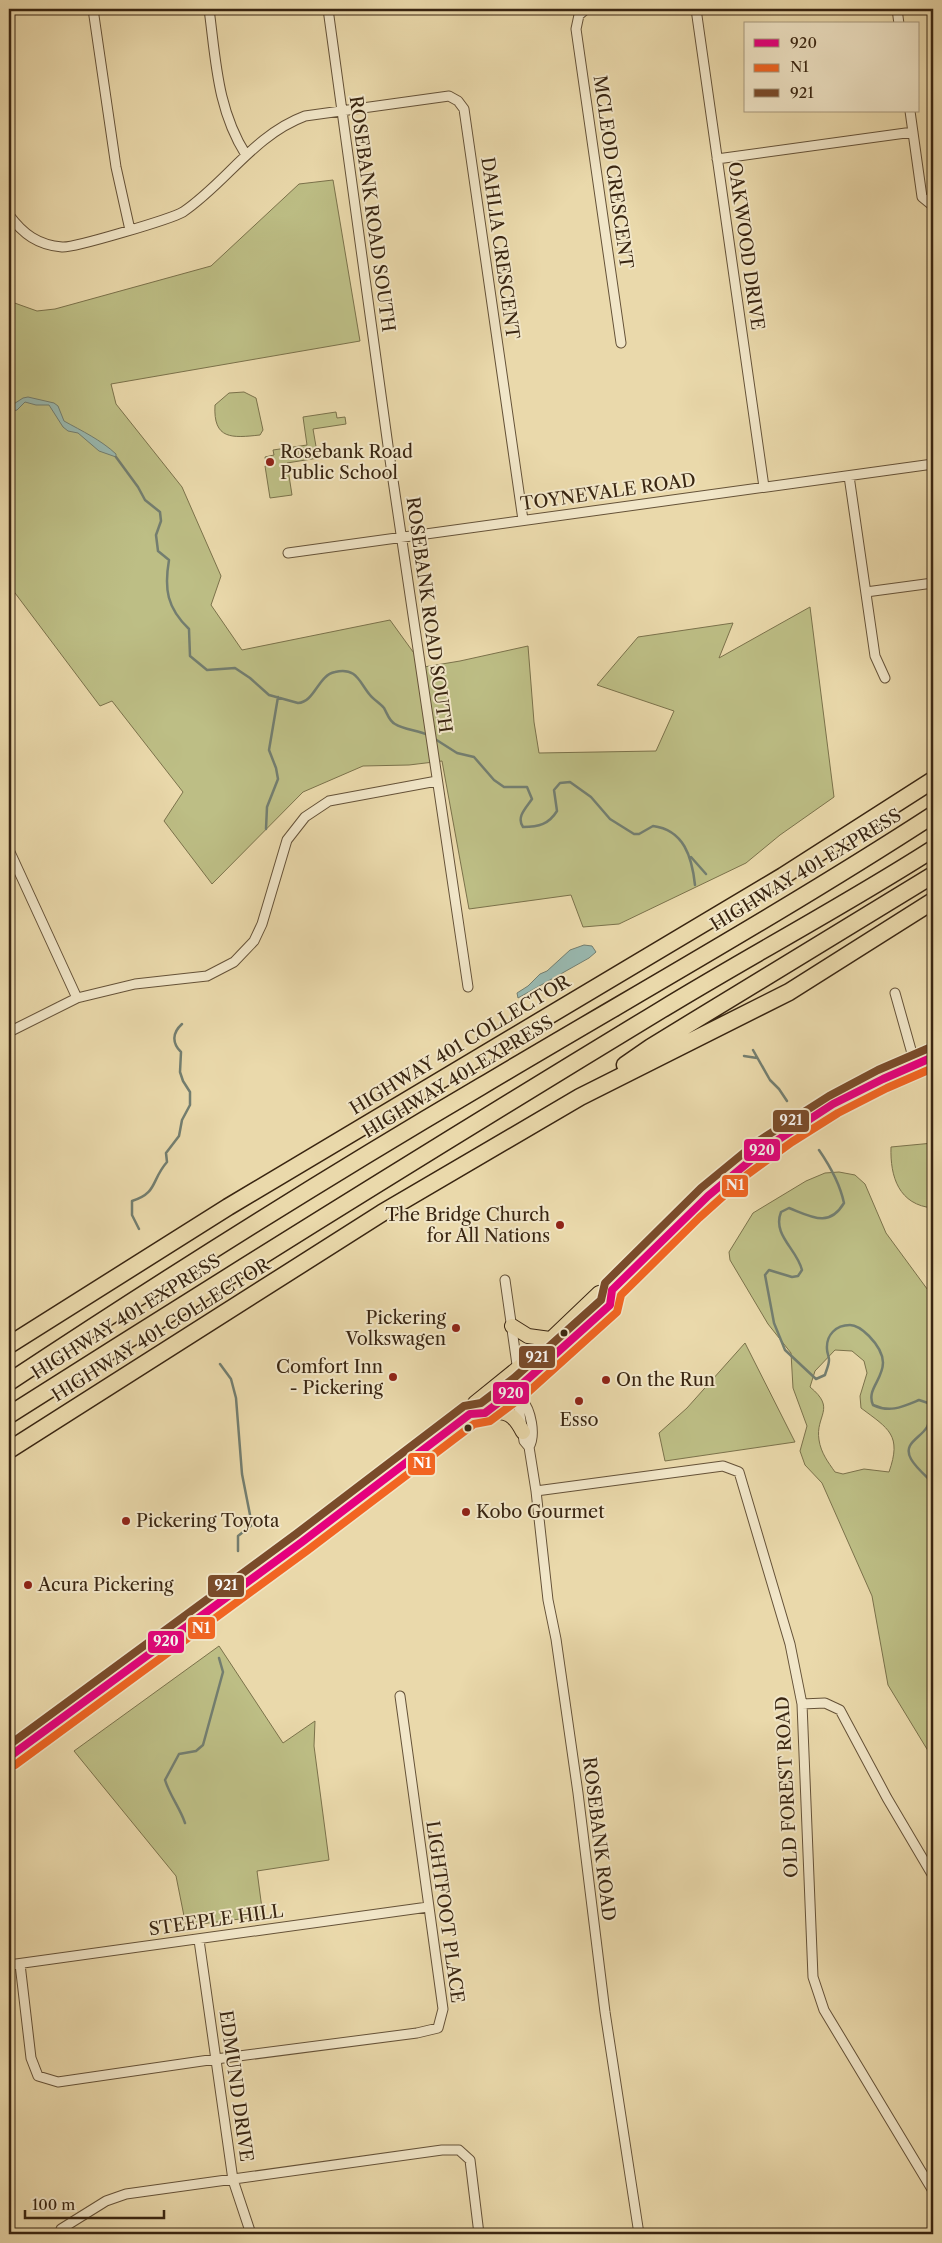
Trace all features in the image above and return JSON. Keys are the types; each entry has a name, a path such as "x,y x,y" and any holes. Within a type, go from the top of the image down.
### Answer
{"highway":[{"name":"HIGHWAY 401 COLLECTOR","path":"9,1345 121,1274 383,1114 783,876 933,780"},
{"name":"HIGHWAY 401 EXPRESS","path":"9,1382 267,1215 480,1087 688,966 871,855 933,815"},
{"name":"HIGHWAY 401 EXPRESS","path":"9,1415 268,1250 683,997 873,888 933,849"},
{"path":"580,1097 650,1047 933,875"},
{"name":"HIGHWAY 401 COLLECTOR","path":"9,1450 382,1213 580,1097 789,992 933,901"},
{"path":"9,1333 121,1274"}],"main road":[{"path":"9,1757 295,1548 470,1414 474,1403 517,1369 599,1293 612,1290 695,1208 742,1166 789,1132 835,1103 933,1057"},
{"path":"470,1414 485,1413 521,1393 610,1305 612,1290"},
{"path":"512,1326 528,1336 550,1339"},
{"path":"488,1411 507,1413 513,1416 522,1432"}],"street":[{"path":"93,9 116,167 130,230"},
{"path":"209,9 220,91 229,124 246,155"},
{"name":"ROSEBANK ROAD SOUTH","path":"328,9 432,747 468,987"},
{"name":"MCLEOD CRESCENT","path":"586,9 579,15 576,29 621,343"},
{"name":"OAKWOOD DRIVE","path":"696,9 764,487"},
{"path":"897,9 899,22"},
{"name":"DAHLIA CRESCENT","path":"9,216 27,236 45,244 65,248 160,222 181,213 200,199 261,141 290,122 304,116 449,96 458,101 464,109 523,520"},
{"path":"910,112 922,197 933,206"},
{"path":"717,160 912,132"},
{"name":"TOYNEVALE ROAD","path":"288,553 933,464"},
{"path":"849,476 875,656 885,678"},
{"path":"866,592 933,583"},
{"path":"9,1032 77,998 135,984 207,976 234,962 254,941 262,924 288,840 305,817 329,800 437,781"},
{"path":"9,850 77,998"},
{"path":"896,994 915,1064"},
{"name":"ROSEBANK ROAD","path":"505,1280 521,1393 519,1408 522,1432 524,1441 529,1448 536,1491 548,1600 556,1639 578,1793 604,2012 638,2234"},
{"name":"ROSEBANK ROAD","path":"521,1393 528,1407 533,1440 529,1448"},
{"name":"OLD FOREST ROAD","path":"536,1491 723,1466 738,1472 790,1644 802,1704 813,1977 824,2010 933,2191"},
{"name":"LIGHTFOOT PLACE","path":"216,2059 417,2033 438,2028 443,2009 400,1696"},
{"path":"802,1704 825,1703 840,1710 887,1798 933,1876"},
{"name":"STEEPLE HILL","path":"9,1965 428,1907"},
{"name":"EDMUND DRIVE","path":"199,1940 234,2180 251,2234"},
{"path":"20,1964 31,2058 38,2076 58,2082 216,2059"},
{"path":"61,2229 106,2201 126,2194 442,2150 459,2150 470,2160 479,2234"}],"green space":[{"path":"333,180 360,341 111,384 116,404 182,487 221,576 211,605 242,650 390,620 424,667 528,646 534,722 539,753 656,751 674,711 597,685 638,637 733,623 719,658 810,607 834,797 780,835 746,863 619,924 583,927 571,895 469,909 442,761 409,765 363,766 303,792 212,884 164,821 183,792 112,701 100,706 9,585 9,301 37,311 55,309 211,266 299,184"},
{"path":"244,392 256,398 263,430 260,435 233,436 221,431 217,425 215,405 229,393"},
{"path":"336,412 337,418 345,417 346,424 313,429 318,458 287,463 292,495 270,498 265,466 274,465 274,462 266,463 265,457 274,455 273,450 307,445 303,417"},
{"path":"933,1143 933,1208 921,1206 912,1201 899,1188 892,1169 891,1147"},
{"path":"839,1172 855,1175 865,1184 886,1233 933,1297 933,1759 888,1685 872,1596 822,1483 805,1465 800,1451 807,1426 793,1388 791,1353 768,1324 730,1260 729,1252 753,1213 806,1181 825,1173","holes":["835,1350 852,1351 864,1361 867,1373 860,1396 861,1408 886,1428 893,1441 893,1459 889,1472 864,1469 843,1474 835,1472 821,1449 819,1431 824,1407 818,1395 810,1387 815,1371"]},
{"path":"745,1343 795,1442 665,1461 659,1433 687,1408"},
{"path":"219,1646 283,1743 315,1721 314,1746 329,1860 257,1871 263,1916 186,1926 176,1876 74,1751"}],"water":[{"path":"28,397 54,403 58,406 64,421 104,444 116,454 116,457 99,451 78,433 68,431 63,427 49,405 36,405 25,402 17,410 9,412 9,407"},
{"path":"584,945 592,946 596,952 589,958 518,998 517,993 528,986 540,974 547,971 570,950"}],"waterway":[{"path":"116,457 145,500 160,512 161,521 156,535 158,551 169,560 167,589 172,606 189,629 190,656 207,670 235,668 269,695 298,703 304,702 309,698 329,674 342,671 348,672 357,677 370,695 384,708 393,723 428,735"},
{"path":"266,829 267,807 278,779 269,750 278,697"},
{"path":"435,739 457,753 474,757 494,780 504,787 527,787 532,799 521,816 523,827 539,825 551,819 557,811 554,790 560,783 570,782 591,797 610,819 634,834 639,834 653,826 672,833 679,839 689,855 695,885"},
{"path":"691,857 706,874"},
{"path":"139,1229 132,1215 132,1201 140,1198 150,1190 167,1162 166,1153 179,1136 182,1120 190,1105 190,1092 180,1072 181,1052 174,1038 176,1031 182,1024"},
{"path":"753,1050 770,1080 787,1101"},
{"path":"744,1056 757,1058"},
{"path":"819,1150 834,1175 844,1203 838,1211 826,1218 813,1217 789,1208 781,1212 779,1220 782,1235 802,1270 798,1276 792,1277 769,1270 765,1275 774,1323 785,1350 816,1379 825,1375 829,1362 828,1339 836,1329 845,1325 853,1325 869,1336 879,1348 883,1358 883,1367 871,1397 873,1405 891,1409 919,1400 928,1403 928,1424 924,1431 913,1441 909,1453 916,1466 933,1483"},
{"path":"220,1364 231,1379 236,1398 242,1474 252,1525 238,1536 238,1551"},
{"path":"185,1823 165,1780 179,1754 196,1751 203,1745 223,1672 219,1658"}],"transit line":[{"name":"921","path":"9,1745 296,1534 464,1406 481,1403 514,1378 601,1300 605,1283 701,1188 757,1142 829,1096 878,1070 929,1048"},
{"name":"920","path":"9,1757 302,1542 470,1414 485,1413 520,1386 610,1305 612,1290 708,1196 764,1149 833,1104 933,1057"},
{"name":"N1","path":"15,1765 308,1550 474,1424 490,1421 526,1394 617,1312 621,1295 699,1218 748,1174 792,1142 838,1113 887,1088 933,1068"}],"place":[{"name":"Rosebank Road Public School","path":"270,462"},
{"name":"The Bridge Church for All Nations","path":"560,1225"},
{"name":"Pickering Volkswagen","path":"456,1328"},
{"name":"Comfort Inn - Pickering","path":"393,1377"},
{"name":"On the Run","path":"606,1380"},
{"name":"Esso","path":"579,1401"},
{"name":"Kobo Gourmet","path":"466,1512"},
{"name":"Pickering Toyota","path":"126,1521"},
{"name":"Acura Pickering","path":"28,1585"}]}
